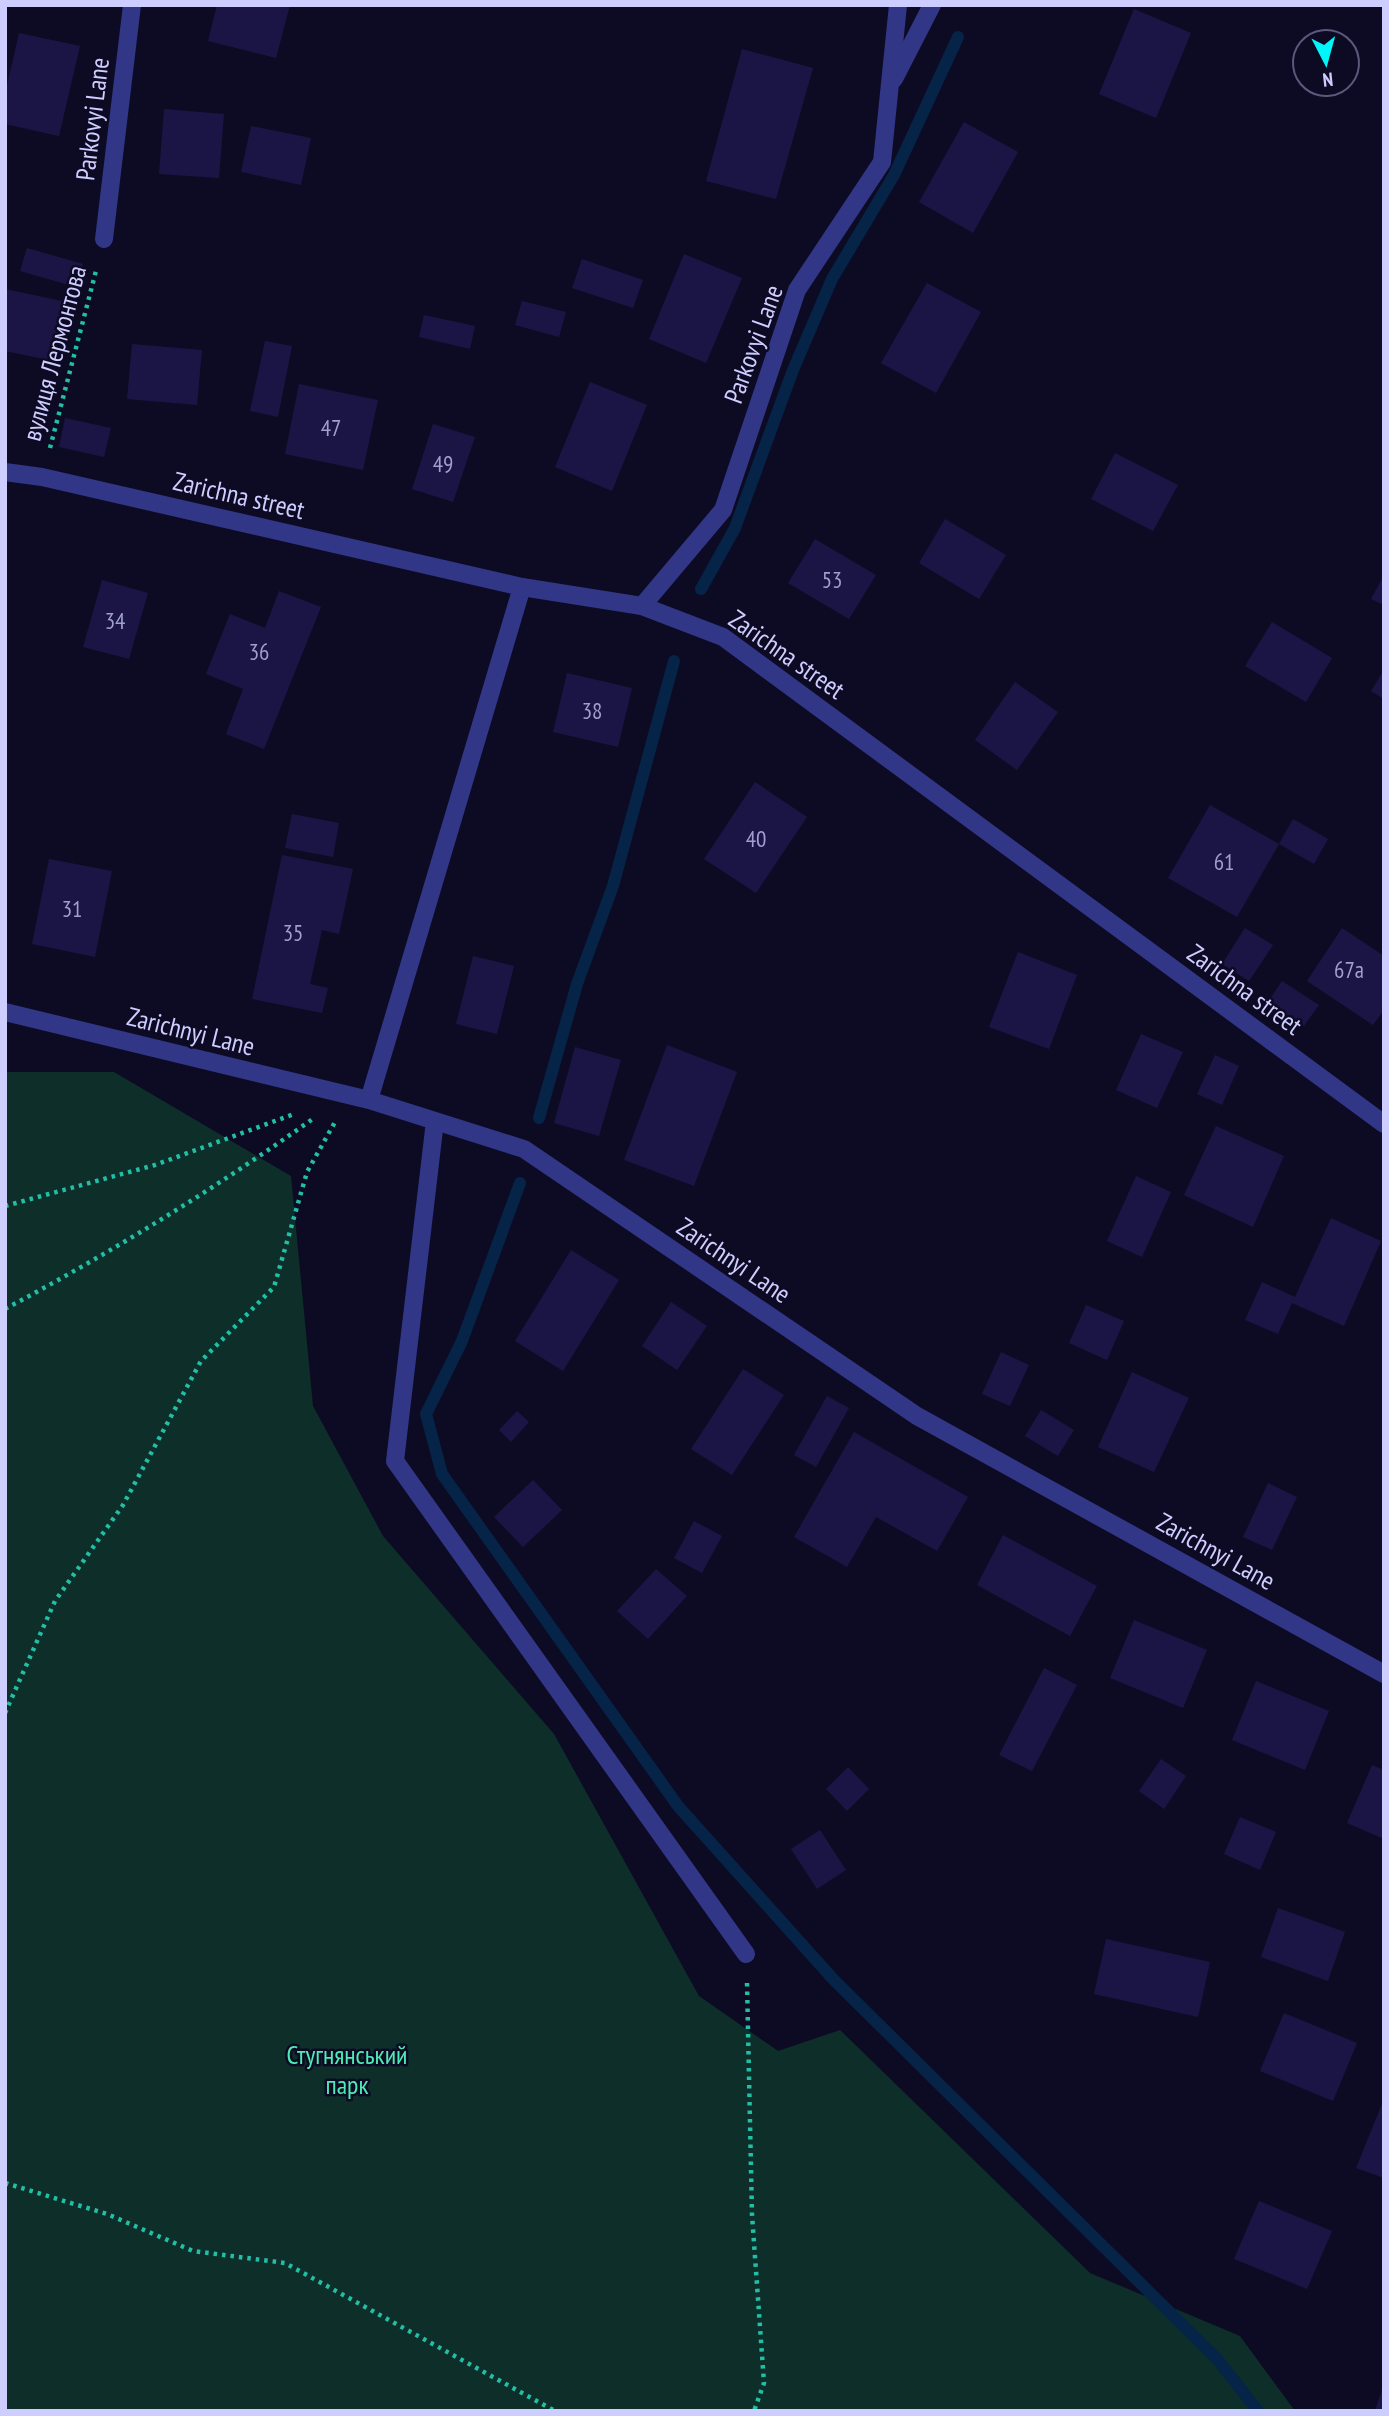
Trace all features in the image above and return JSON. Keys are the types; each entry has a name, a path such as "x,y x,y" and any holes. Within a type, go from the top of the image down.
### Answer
{"street":[{"name":"Parkovyi Lane","path":"104,239 132,5"},
{"name":"Parkovyi Lane","path":"642,606 723,510 797,290 882,162 898,5"},
{"path":"890,89 932,5"},
{"name":"Zarichna street","path":"5,471 42,477 522,587 642,606 723,637 1384,1124"},
{"path":"369,1100 522,587"},
{"name":"Zarichnyi Lane","path":"5,1012 369,1100 524,1149 917,1416 1384,1674"},
{"path":"435,1121 395,1461 746,1954"}],"path":[{"name":"вулиця Лермонтова","path":"42,477 104,239"},
{"path":"5,1206 155,1165 347,1096"},
{"path":"5,1309 69,1275 250,1163 347,1096"},
{"path":"5,1713 55,1601 123,1505 201,1361 274,1287 307,1171 347,1096"},
{"path":"746,1954 752,2215 764,2383 754,2411"},
{"path":"5,2183 107,2214 193,2251 285,2263 555,2411"}],"green space":[{"name":"Стугнянський парк","path":"5,1072 114,1072 291,1176 313,1406 383,1536 554,1734 699,1996 778,2051 840,2030 1090,2273 1240,2336 1295,2411 5,2411"}],"building":[{"path":"217,5 290,5 276,58 208,41"},
{"path":"1134,9 1191,33 1156,118 1099,94"},
{"path":"19,33 80,46 59,136 5,124 5,94"},
{"path":"742,49 813,68 776,199 706,181"},
{"path":"164,109 224,114 219,178 159,174"},
{"path":"964,122 1018,152 973,233 919,202"},
{"path":"251,126 311,138 301,185 241,172"},
{"path":"27,248 83,264 76,287 20,271"},
{"path":"684,254 742,278 706,363 649,339"},
{"path":"582,259 643,280 633,308 572,288"},
{"path":"927,283 981,312 936,393 881,363"},
{"path":"5,289 67,302 54,361 5,351"},
{"path":"522,301 566,312 559,337 515,325"},
{"path":"424,315 475,326 470,349 419,337"},
{"path":"265,341 292,346 278,417 250,411"},
{"path":"132,344 202,350 197,405 127,399"},
{"path":"590,382 647,405 612,491 555,467"},
{"path":"299,384 378,400 363,470 285,454"},
{"path":"65,418 111,428 104,457 59,447"},
{"path":"433,424 475,437 453,502 412,489"},
{"path":"1115,453 1178,485 1153,531 1091,499"},
{"path":"945,519 1006,555 979,599 919,563"},
{"path":"815,539 876,575 849,619 788,583"},
{"path":"1384,575 1384,605 1371,599"},
{"path":"102,580 148,593 129,659 83,647"},
{"path":"279,591 321,607 264,749 226,734 243,689 206,674 230,614 265,628"},
{"path":"1272,622 1332,658 1306,702 1245,666"},
{"path":"1384,670 1384,699 1371,691"},
{"path":"567,673 632,688 618,747 553,732"},
{"path":"1015,682 1058,712 1017,770 975,740"},
{"path":"755,782 807,817 756,893 704,859"},
{"path":"1210,805 1279,844 1237,917 1168,878"},
{"path":"292,814 339,823 333,857 285,848"},
{"path":"1293,819 1328,839 1314,864 1279,844"},
{"path":"282,855 353,869 339,934 322,930 310,984 328,988 322,1013 252,999"},
{"path":"49,859 112,871 95,957 32,944"},
{"path":"1245,928 1273,945 1249,981 1222,964"},
{"path":"1342,928 1384,956 1384,1010 1373,1025 1307,981"},
{"path":"1018,952 1077,975 1049,1049 989,1027"},
{"path":"473,956 514,966 497,1034 456,1024"},
{"path":"1282,981 1319,1005 1304,1026 1268,1002"},
{"path":"1141,1034 1183,1052 1157,1108 1116,1090"},
{"path":"667,1045 737,1072 694,1186 624,1160"},
{"path":"575,1047 621,1060 599,1136 554,1123"},
{"path":"1215,1055 1239,1066 1222,1105 1197,1094"},
{"path":"1216,1126 1284,1156 1253,1227 1184,1195"},
{"path":"1136,1176 1171,1192 1142,1257 1107,1241"},
{"path":"1331,1218 1381,1241 1344,1326 1292,1303 1278,1334 1245,1320 1262,1282 1295,1297"},
{"path":"571,1250 619,1280 563,1371 515,1341"},
{"path":"671,1302 707,1326 677,1370 642,1346"},
{"path":"1086,1305 1124,1321 1107,1360 1069,1343"},
{"path":"1001,1352 1029,1365 1010,1406 982,1394"},
{"path":"743,1369 784,1395 732,1475 691,1449"},
{"path":"1132,1372 1189,1398 1154,1472 1098,1447"},
{"path":"827,1396 849,1408 816,1467 794,1455"},
{"path":"1041,1410 1074,1430 1058,1456 1025,1436"},
{"path":"517,1411 529,1422 511,1442 499,1430"},
{"path":"854,1432 968,1497 937,1551 876,1517 847,1567 794,1537"},
{"path":"533,1480 562,1510 523,1547 494,1517"},
{"path":"1268,1483 1297,1497 1272,1550 1243,1537"},
{"path":"694,1521 722,1536 702,1573 674,1558"},
{"path":"1003,1535 1097,1586 1070,1636 977,1585"},
{"path":"656,1569 687,1596 648,1639 617,1611"},
{"path":"1134,1620 1207,1650 1183,1708 1110,1678"},
{"path":"1044,1668 1077,1685 1032,1771 999,1755"},
{"path":"1256,1681 1329,1711 1305,1770 1232,1740"},
{"path":"1161,1759 1186,1776 1164,1809 1139,1791"},
{"path":"1372,1765 1384,1770 1384,1839 1347,1823"},
{"path":"848,1767 869,1789 847,1811 826,1789"},
{"path":"1240,1817 1276,1832 1260,1870 1224,1854"},
{"path":"820,1830 846,1870 817,1889 791,1849"},
{"path":"1278,1908 1345,1932 1328,1981 1261,1957"},
{"path":"1106,1939 1210,1962 1198,2017 1094,1994"},
{"path":"1284,2013 1357,2043 1333,2101 1260,2071"},
{"path":"1384,2099 1384,2178 1356,2168"},
{"path":"1259,2201 1332,2231 1307,2289 1234,2259"},
{"path":"1383,2386 1384,2411 1375,2411"}],"waterway":[{"path":"701,589 735,528 793,370 832,279 894,175 958,37"},
{"path":"539,1118 577,984 613,886 674,661"},
{"path":"520,1183 462,1341 426,1414 442,1474 678,1806 833,1979 1217,2359 1258,2411"}]}
